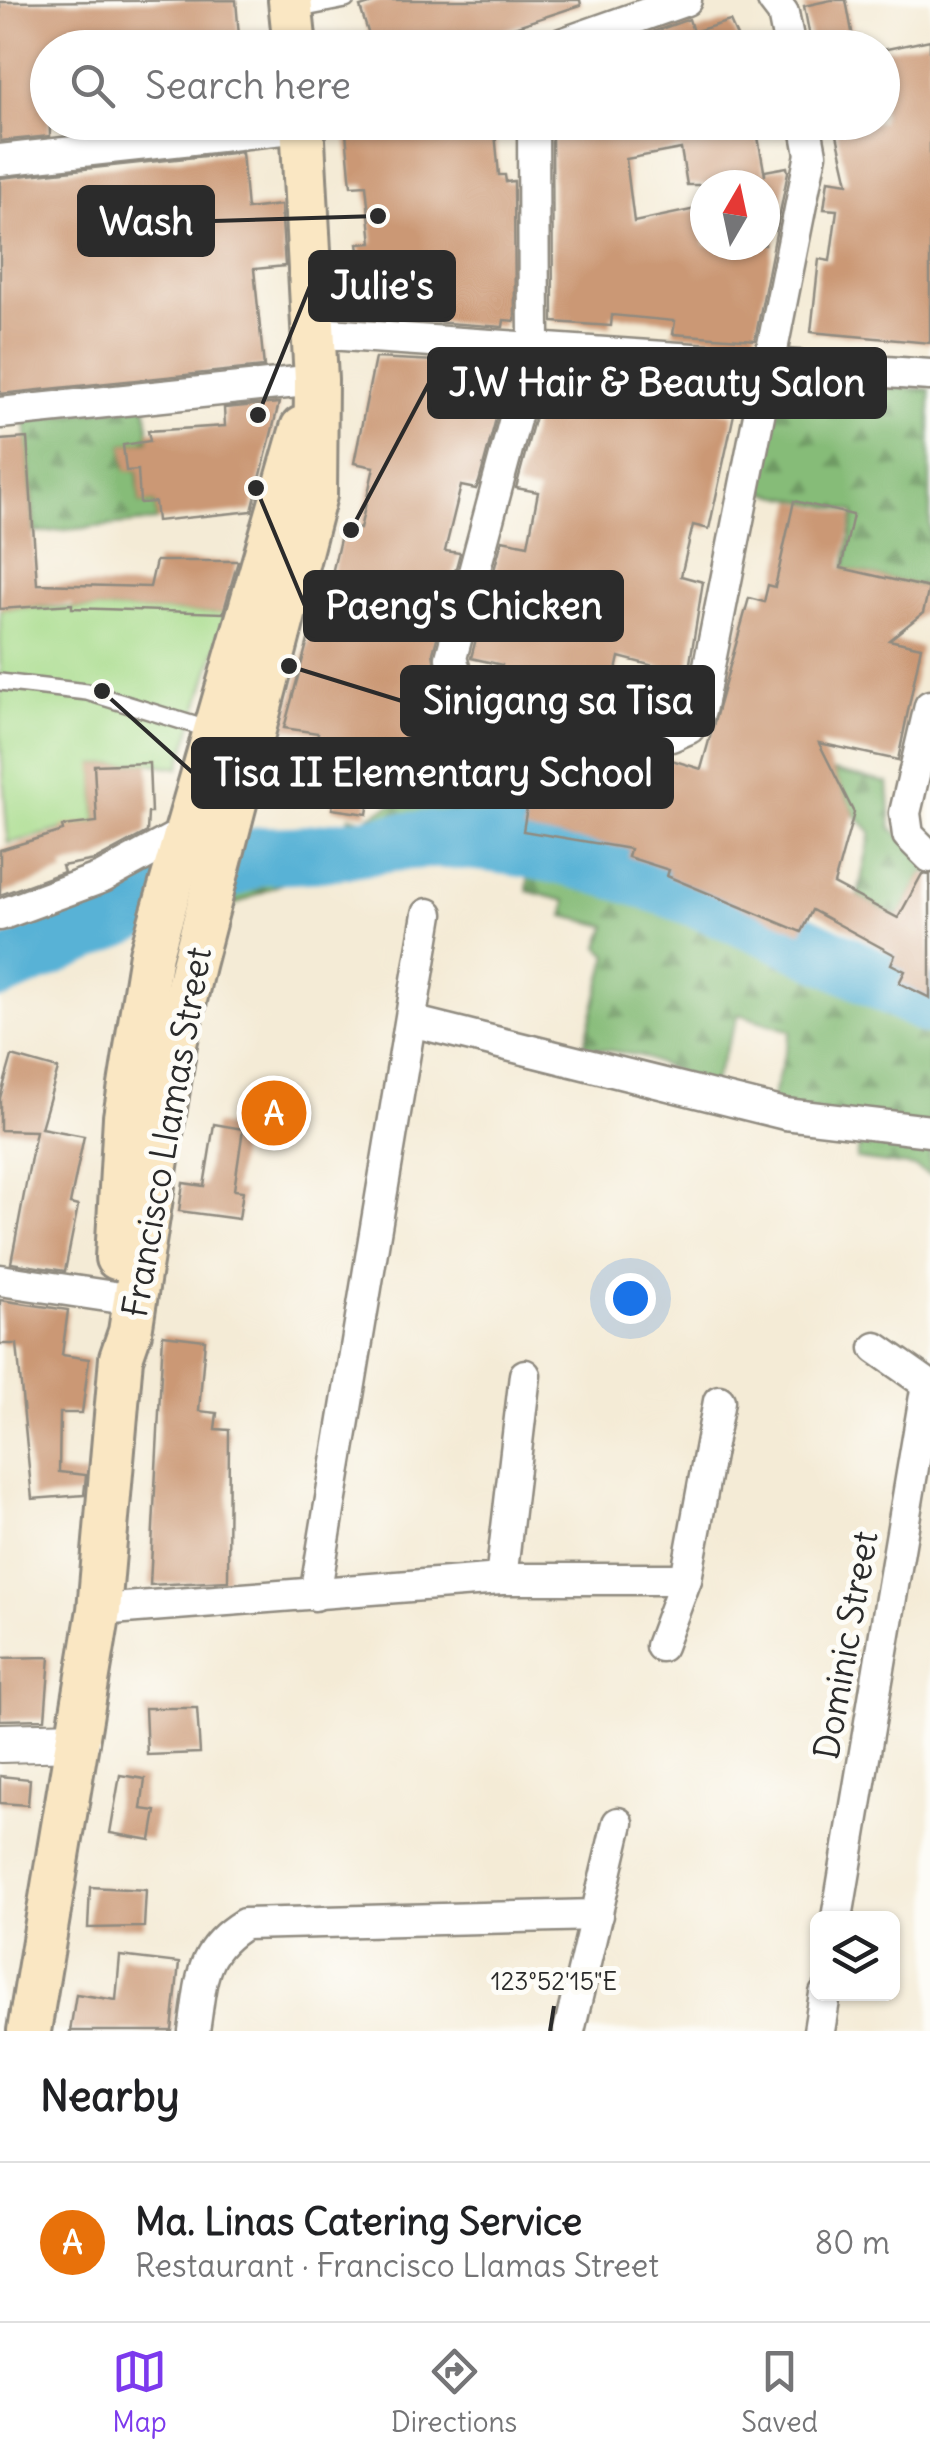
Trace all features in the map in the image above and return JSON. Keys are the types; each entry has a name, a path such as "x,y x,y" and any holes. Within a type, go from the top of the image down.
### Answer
{"main road":[{"name":"Francisco Llamas Street","path":"29,2031 99,1610 121,1358 113,1328 124,1298 192,965 226,849 314,495 316,380 303,140"},
{"name":"Francisco Llamas Street","path":"124,1298 125,1116 151,954 316,380"}],"street":[{"path":"601,30 686,0"},
{"path":"773,0 783,13 786,30"},
{"path":"0,160 173,140"},
{"path":"532,140 534,348 452,658 457,677 471,689 671,736 690,728 700,711 772,364 811,154 808,140"},
{"path":"314,332 930,375"},
{"path":"0,413 316,380"},
{"path":"930,706 905,812 908,835 930,857"},
{"path":"0,916 103,878 182,841"},
{"path":"315,1594 428,914"},
{"path":"411,1021 786,1114 930,1131"},
{"path":"0,1280 124,1298"},
{"path":"876,1348 928,1385"},
{"path":"501,1579 525,1375"},
{"name":"Dominic Street","path":"838,1911 928,1385"},
{"path":"661,1646 686,1580 719,1401"},
{"path":"99,1610 501,1579 686,1580"},
{"path":"0,1743 80,1741"},
{"path":"569,2031 618,1824"},
{"path":"194,2031 205,1964 219,1940 244,1924 597,1914"},
{"path":"818,2031 824,2001"}],"lane":[{"path":"292,20 346,0"},
{"path":"0,682 86,692 214,730"}],"green space":[{"path":"779,383 930,389 930,588 844,569 855,512 757,491"},
{"path":"146,405 150,441 123,445 126,470 137,470 140,503 155,502 157,521 35,533 25,420"},
{"path":"0,609 227,613 179,768 149,763 95,765 96,822 8,843 0,732"},
{"path":"833,771 888,783 891,828 930,864 930,873 924,871 898,918 858,896 871,832 854,813"},
{"path":"464,783 526,797 523,831 536,840 628,863 800,932 808,918 897,972 892,988 930,1006 930,1176 915,1167 856,1159 865,1118 770,1106 791,1031 739,1014 712,1087 641,1056 584,1046 608,955 599,947 607,926 564,916 566,901 527,891 529,876 447,861 399,859 309,871 232,906 247,853 267,855 279,847 336,843 350,816 363,820 392,804 422,806"}],"building":[{"path":"236,0 238,30 30,30 30,138 0,141 0,2"},
{"path":"382,0 580,0 581,5 505,30 367,30 360,7"},
{"path":"846,0 852,30 809,30 804,6"},
{"path":"689,19 692,30 658,30"},
{"path":"730,21 734,30 700,30"},
{"path":"930,40 930,343 811,332 819,259 830,261 837,210 824,209 828,180 848,183 838,140 900,140 900,46"},
{"path":"347,140 496,140 499,175 505,175 506,182 514,181 515,321 504,320 503,327 405,320 366,299 358,244 372,243 366,185 351,186"},
{"path":"552,140 759,140 764,170 690,170 690,185 681,149 626,159 634,222 690,210 690,260 771,260 755,340 673,334 675,321 612,315 611,326 553,322"},
{"path":"242,152 247,209 281,205 285,266 254,269 264,367 0,394 0,178"},
{"path":"787,167 780,213 780,170 770,170"},
{"path":"375,358 498,364 497,369 509,370 479,482 476,489 461,486 445,551 460,553 433,653 436,672 430,694 483,760 492,713 656,752 655,755 701,769 749,598 764,602 768,585 775,587 794,501 853,515 841,568 929,588 923,613 889,640 921,647 898,760 819,743 854,813 834,884 898,918 922,874 930,875 930,998 899,983 905,971 891,964 895,955 812,910 801,932 667,876 669,870 628,857 630,849 523,831 529,795 453,780 418,806 374,770 367,814 332,809 342,751 316,745 318,733 284,728 311,629 319,630 343,526 360,529 374,467 354,463"},
{"path":"640,374 676,376 671,400 734,414 709,529 693,525 681,576 703,582 688,675 619,657 609,702 500,676 502,665 471,658 502,540 528,545 538,492 516,488 546,375 637,386"},
{"path":"279,403 252,511 157,521 155,502 140,503 138,470 126,471 123,445 150,441 148,431 225,426 224,408"},
{"path":"27,438 37,584 150,587 156,561 238,561 223,613 72,608 72,604 0,609 0,440"},
{"path":"149,763 151,813 147,832 95,860 62,866 64,872 0,895 0,850 63,831 62,826 97,822 94,765"},
{"path":"12,1056 58,1069 41,1128 84,1136 70,1204 78,1206 65,1271 11,1263 36,1131 0,1130 0,1098"},
{"path":"214,1124 243,1129 234,1190 243,1191 239,1219 179,1211 183,1183 204,1186"},
{"path":"0,1300 68,1310 62,1355 89,1359 82,1413 60,1413 59,1472 86,1475 84,1495 32,1499 17,1344 0,1344"},
{"path":"163,1335 205,1340 199,1411 217,1413 215,1429 229,1430 228,1581 150,1585"},
{"path":"50,1657 45,1719 0,1720 0,1658"},
{"path":"145,1708 197,1708 200,1753 147,1755"},
{"path":"120,1775 145,1779 141,1809 156,1811 151,1840 110,1833"},
{"path":"0,1776 30,1779 28,1805 0,1803"},
{"path":"90,1887 146,1890 144,1927 88,1928"},
{"path":"120,1956 179,1963 172,2031 70,2031 76,1994 116,2000"}],"waterway":[{"path":"0,970 262,855 444,840 505,845 631,875 756,923 930,1006"}],"place":[{"name":"Wash","path":"378,216"},
{"name":"Julie's","path":"258,415"},
{"name":"Paeng's Chicken","path":"256,488"},
{"name":"J.W Hair & Beauty Salon","path":"351,530"},
{"name":"Sinigang sa Tisa","path":"289,666"},
{"name":"Tisa II Elementary School","path":"102,691"},
{"name":"Ma. Linas Catering Service","path":"274,1113"}]}
